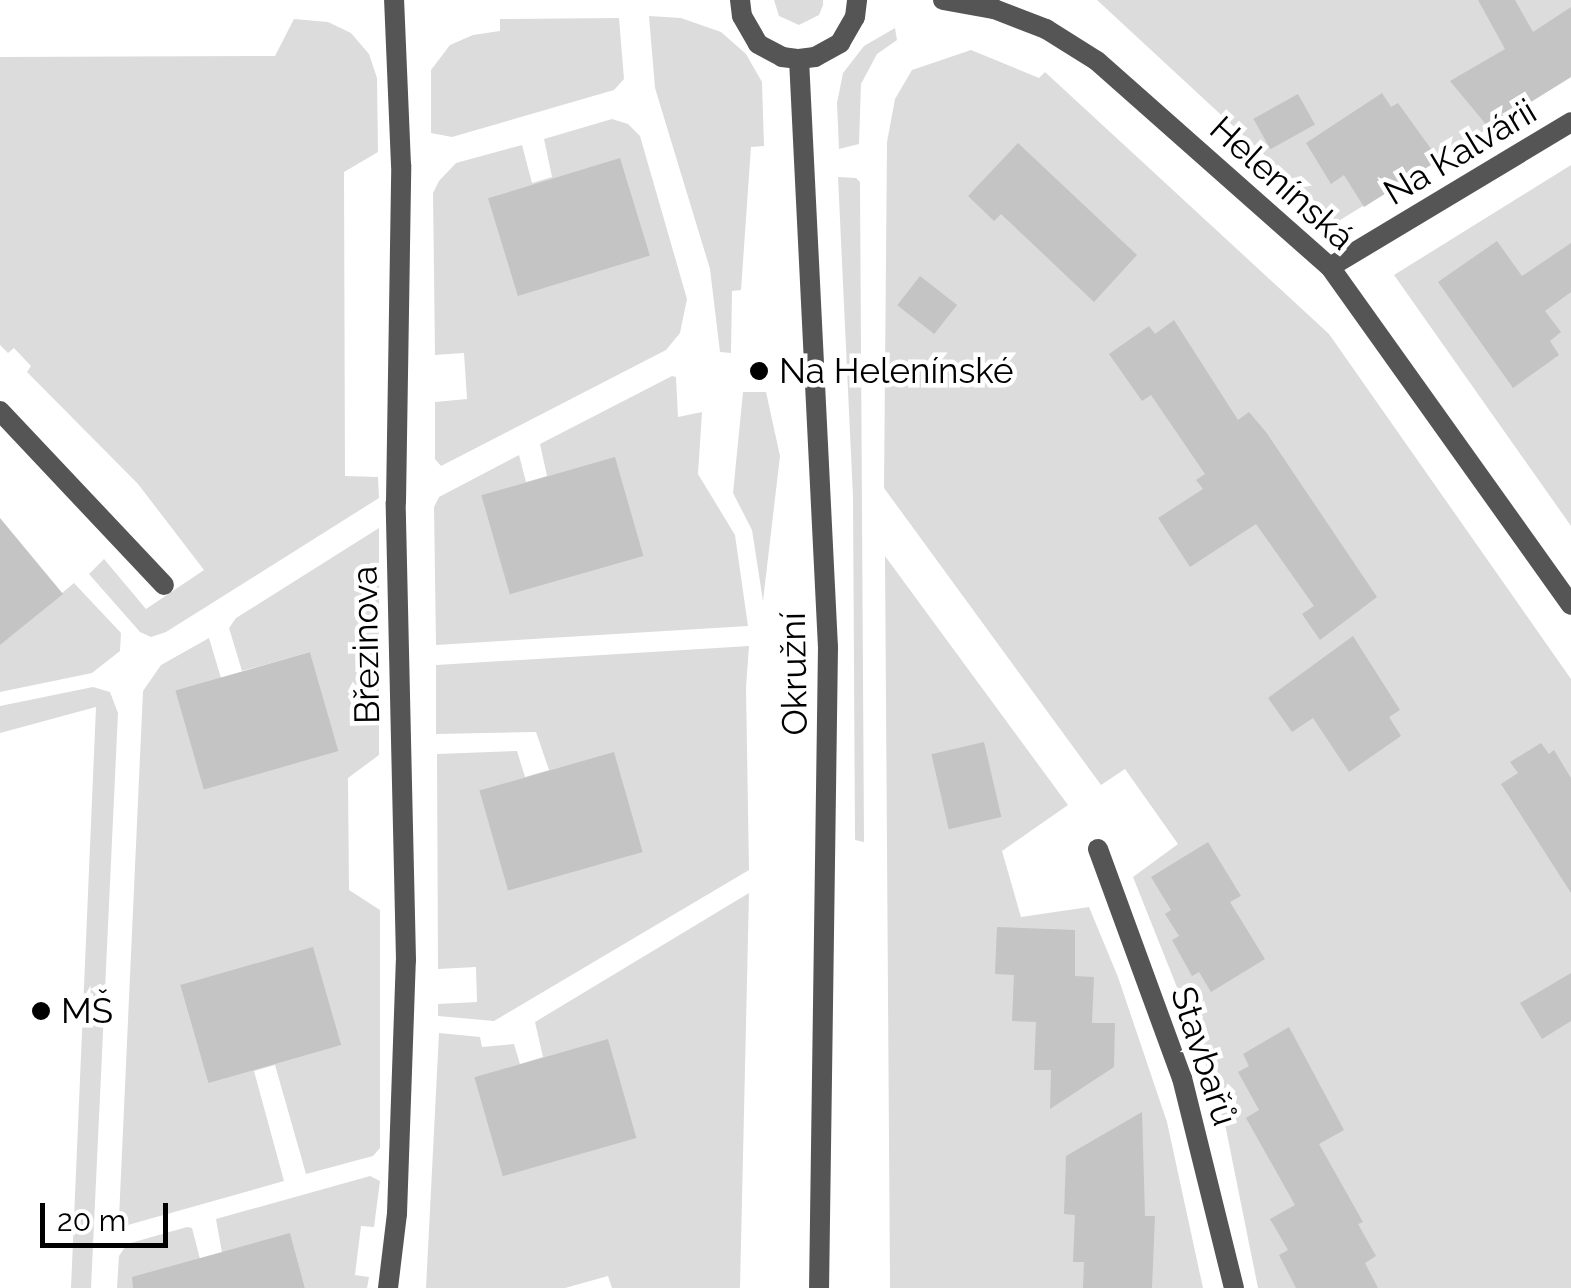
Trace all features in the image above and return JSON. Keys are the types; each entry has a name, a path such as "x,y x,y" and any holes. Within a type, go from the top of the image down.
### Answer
{"street":[{"name":"Březinova","path":"388,1288 397,1214 406,960 396,502 401,165 394,0"},
{"path":"723,0 740,0 742,16 758,44 782,57 799,59 815,58 840,43 855,17 857,0 874,0"},
{"name":"Helenínská","path":"943,0 994,9 1046,29 1097,61 1330,267 1571,606"},
{"name":"Okružní","path":"799,59 828,647 819,1288"},
{"name":"Na Kalvárii","path":"1330,267 1571,122"},
{"path":"0,412 164,585"},
{"name":"Stavbařů","path":"1098,849 1182,1078 1234,1288"}],"shaded area":[{"path":"774,0 823,0 823,5 819,15 799,25 779,16"},
{"path":"1097,0 1571,0 1571,77 1337,222"},
{"path":"649,16 681,18 721,32 746,54 762,82 764,146 751,147 741,290 732,291 731,353 720,352 710,269 655,88"},
{"path":"619,18 624,79 614,90 452,137 431,133 431,70 450,45 473,35 500,31 500,19"},
{"path":"294,19 328,22 351,33 369,54 377,78 378,152 344,172 345,476 378,477 379,498 166,632 151,637 140,632 89,574 104,559 146,609 204,570 138,484 27,372 31,366 14,348 8,353 0,345 0,57 275,56"},
{"path":"895,28 897,40 877,54 861,84 859,144 839,149 837,103 843,73 864,46"},
{"path":"971,50 1039,78 1045,72 1329,334 1571,679 1571,1288 1258,1288 1226,1129 1198,1040 1133,877 1178,844 1125,769 1101,785 884,488 887,142 895,99 912,70"},
{"path":"612,119 628,124 640,136 687,299 680,333 666,350 441,466 435,459 435,402 467,399 464,353 435,355 433,193 456,163 522,145 532,183 552,177 544,139"},
{"path":"1571,165 1571,526 1394,275"},
{"path":"838,177 856,178 860,182 864,842 855,840 853,497"},
{"path":"676,377 678,417 702,412 698,474 735,535 748,626 436,645 434,507 439,497 519,455 526,482 547,476 540,444"},
{"path":"743,392 766,392 780,456 763,601 752,530 733,493"},
{"path":"379,528 379,755 348,778 349,890 380,910 380,1148 373,1156 306,1174 275,1065 254,1071 284,1181 128,1225 119,1218 143,691 161,665 209,638 221,678 338,751 310,652 242,671 229,628 236,618"},
{"path":"885,556 1068,805 1002,851 1021,917 1089,907 1118,977 1167,1122 1203,1288 890,1288"},
{"path":"74,583 121,633 120,651 92,673 0,692 0,631 7,639"},
{"path":"749,646 749,870 494,1021 438,1016 438,1004 477,1002 476,967 438,969 437,754 517,751 525,777 549,770 536,732 436,734 436,665"},
{"path":"93,687 110,692 118,713 91,1288 71,1288 96,707 0,733 0,706"},
{"path":"749,893 740,1288 612,1288 608,1276 565,1288 426,1288 439,1033 480,1037 482,1047 514,1044 520,1064 543,1057 535,1022"},
{"path":"370,1176 380,1181 374,1227 361,1226 355,1275 369,1277 367,1288 305,1288 290,1234 222,1253 216,1219"},
{"path":"192,1228 200,1259 160,1288 117,1288 119,1256 127,1244"}],"building":[{"path":"1478,0 1515,0 1533,32 1571,7 1571,77 1489,128 1450,81 1505,49"},
{"path":"1382,93 1391,107 1398,103 1439,160 1364,207 1344,175 1331,184 1306,143"},
{"path":"1298,94 1315,125 1270,149 1253,119"},
{"path":"1018,143 1137,255 1094,302 1001,214 994,221 968,196"},
{"path":"620,158 650,256 518,296 488,198"},
{"path":"1497,241 1522,276 1571,243 1571,292 1545,311 1561,332 1550,341 1559,355 1513,388 1438,282"},
{"path":"920,276 957,305 934,334 897,305"},
{"path":"1174,320 1238,420 1249,412 1266,432 1377,597 1320,640 1302,614 1314,606 1256,524 1190,567 1158,518 1203,489 1196,480 1205,474 1151,395 1142,401 1109,354 1149,326 1155,334"},
{"path":"615,457 643,556 510,594 481,495"},
{"path":"0,518 63,594 0,645"},
{"path":"1353,636 1400,710 1389,717 1401,736 1349,772 1313,718 1292,732 1268,698"},
{"path":"310,652 338,751 204,790 175,691"},
{"path":"984,742 1001,817 949,829 931,754"},
{"path":"1541,743 1549,754 1554,750 1571,778 1571,893 1501,784 1518,773 1510,762"},
{"path":"614,752 643,852 508,891 479,791"},
{"path":"1208,842 1241,896 1230,902 1265,959 1211,992 1199,972 1192,976 1172,940 1179,936 1165,914 1171,910 1151,877"},
{"path":"997,927 1075,930 1075,976 1094,977 1092,1023 1115,1023 1114,1067 1050,1109 1051,1070 1034,1070 1036,1022 1012,1021 1014,975 995,974"},
{"path":"313,947 341,1045 208,1083 180,985"},
{"path":"1571,973 1571,1021 1542,1039 1520,1003"},
{"path":"1289,1027 1344,1130 1319,1144 1363,1222 1358,1224 1376,1256 1365,1263 1378,1288 1296,1288 1279,1255 1288,1250 1270,1219 1295,1205 1246,1118 1259,1110 1238,1072 1249,1066 1243,1054"},
{"path":"608,1039 636,1138 503,1176 474,1077"},
{"path":"1142,1112 1145,1216 1155,1216 1152,1288 1083,1288 1084,1262 1073,1262 1075,1215 1064,1214 1066,1156"},
{"path":"290,1233 305,1288 133,1288 132,1277"}],"place":[{"name":"Na Helenínské","path":"759,371"},
{"name":"MŠ","path":"41,1011"}]}
